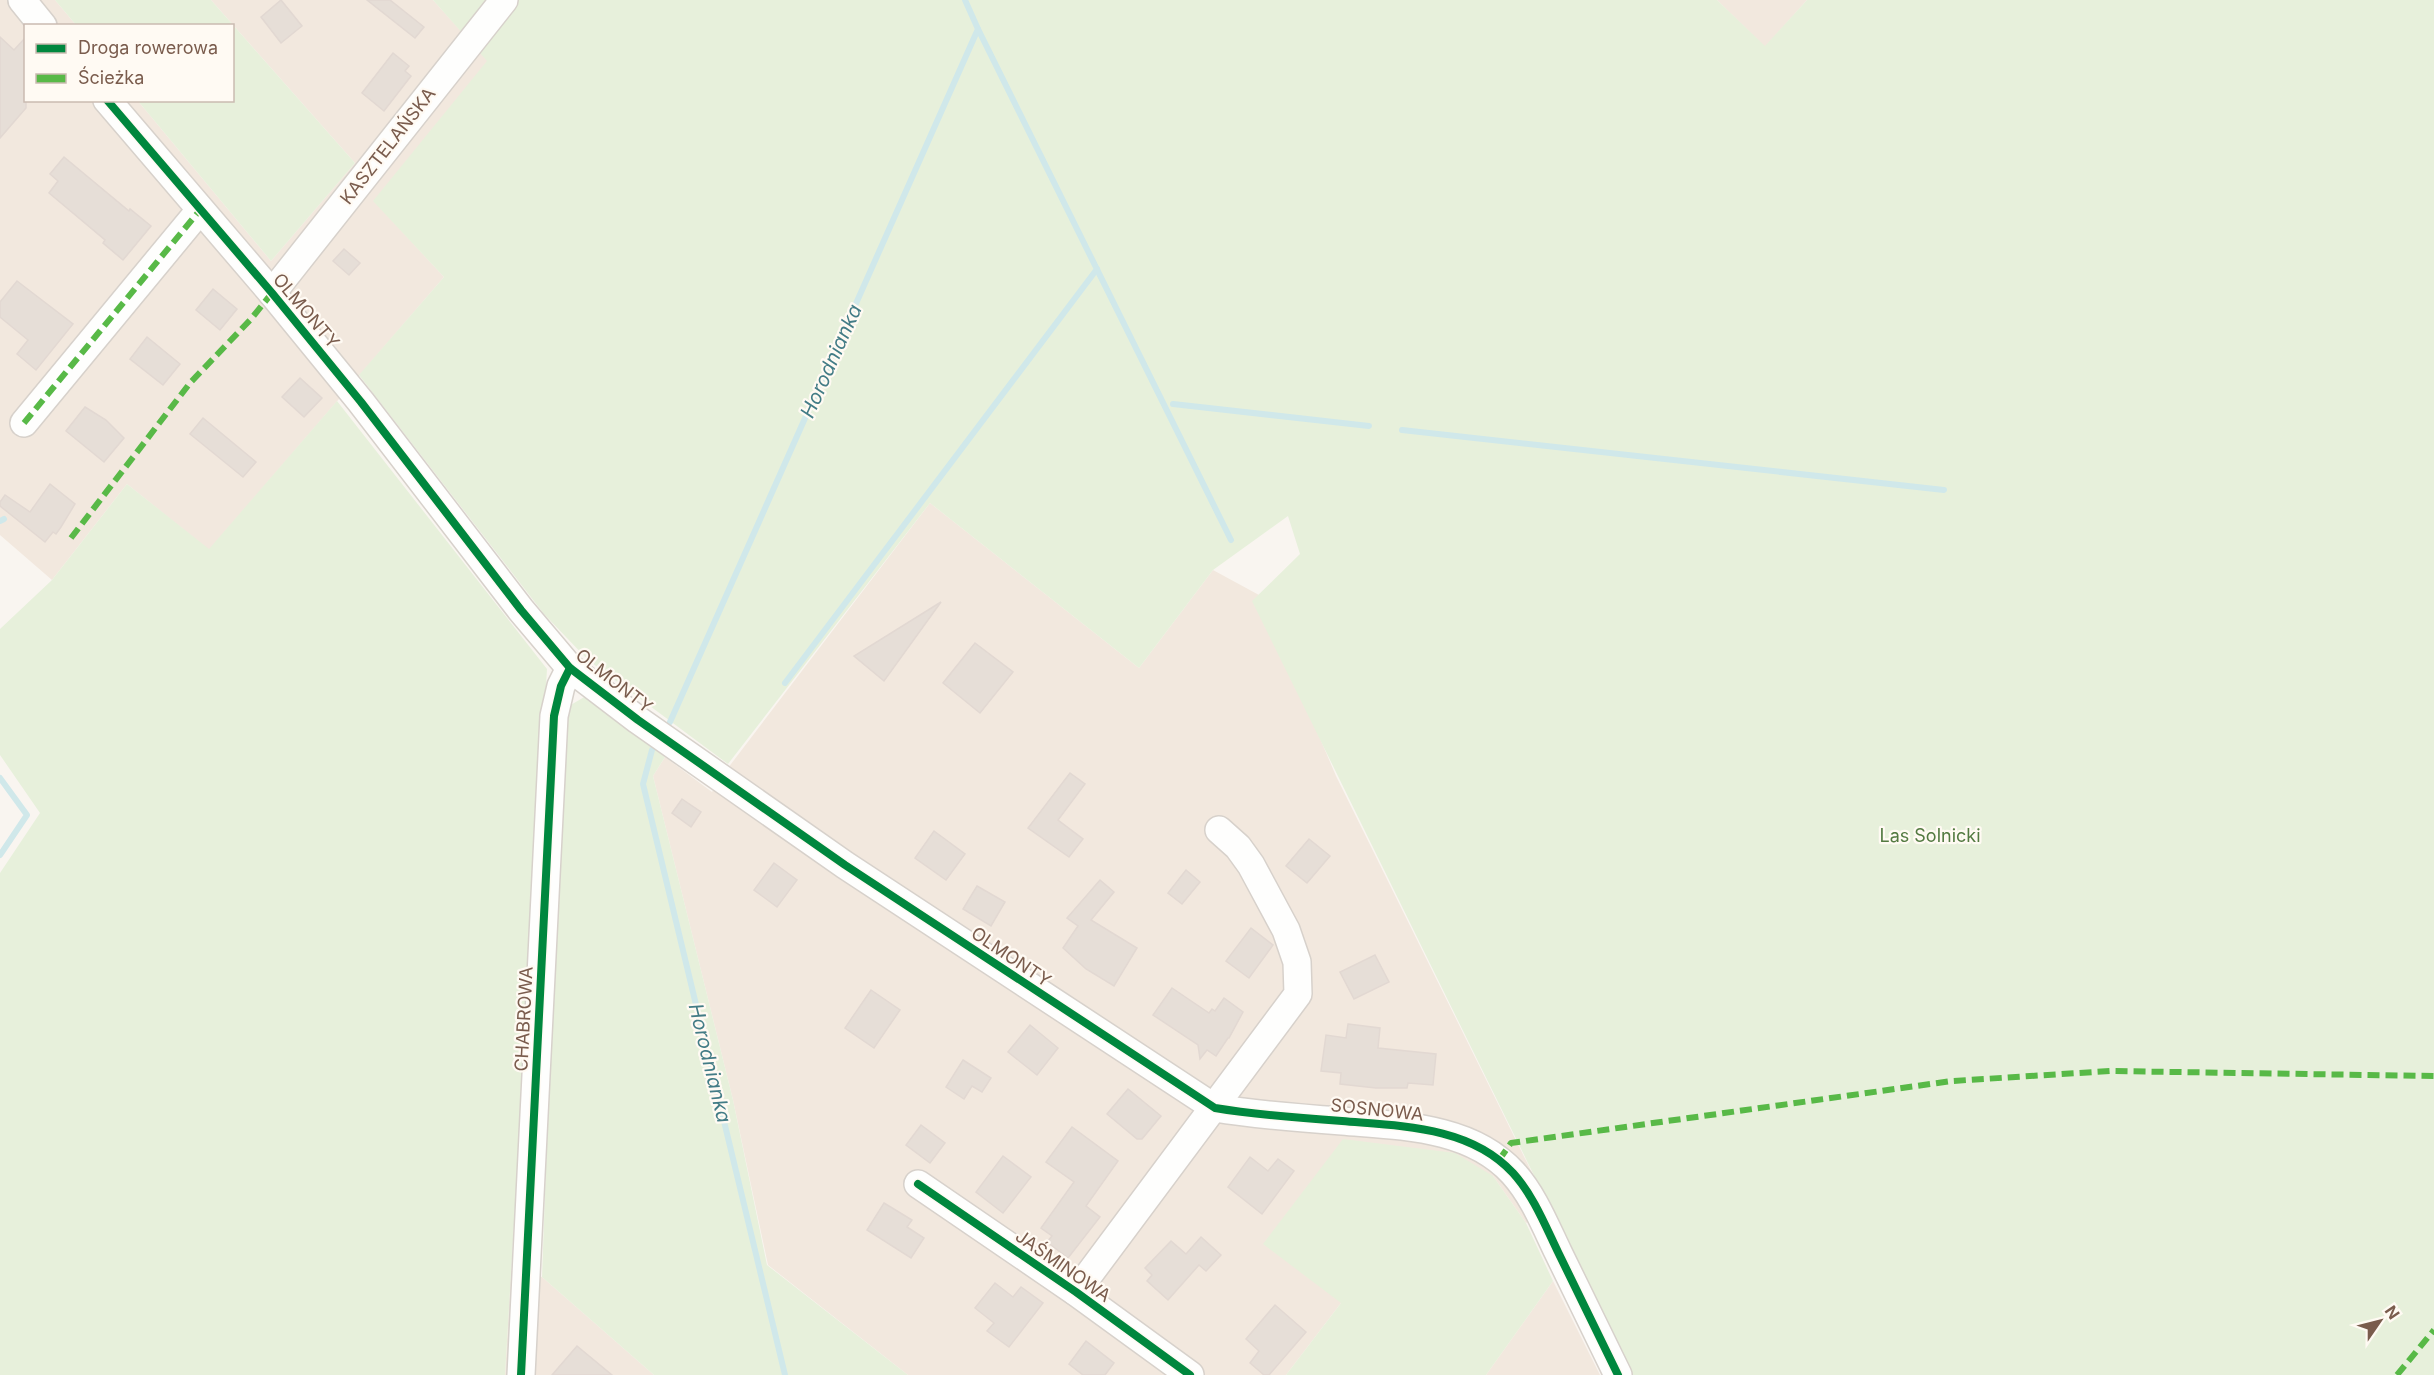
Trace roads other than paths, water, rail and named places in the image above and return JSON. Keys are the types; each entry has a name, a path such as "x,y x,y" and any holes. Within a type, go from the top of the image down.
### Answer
{"street":[{"path":"21,0 41,24"},
{"name":"KASZTELAŃSKA","path":"272,293 504,0"},
{"name":"OLMONTY","path":"109,102 272,293 361,402 520,610 570,668 638,720 845,865 1215,1108"},
{"path":"24,423 200,210"},
{"name":"CHABROWA","path":"521,1375 554,716 561,686 570,668"},
{"name":"JAŚMINOWA","path":"1076,1292 1298,994 1297,962 1286,930 1251,866 1238,847 1219,830"},
{"name":"SOSNOWA","path":"1215,1108 1243,1113 1413,1127 1458,1138 1475,1145 1499,1160 1513,1173 1532,1200 1618,1375"},
{"name":"JAŚMINOWA","path":"918,1184 1076,1292 1190,1375"}],"waterway":[{"name":"Horodnianka","path":"670,722 978,29 965,0"},
{"path":"978,29 1231,540"},
{"path":"785,683 1097,269"},
{"path":"1173,404 1369,426"},
{"path":"1402,430 1944,490"},
{"path":"0,521 4,519"},
{"name":"Horodnianka","path":"652,750 643,784 785,1375"},
{"path":"0,778 27,815 0,855"}],"park label":[{"name":"Las Solnicki","path":"1930,836"}]}
